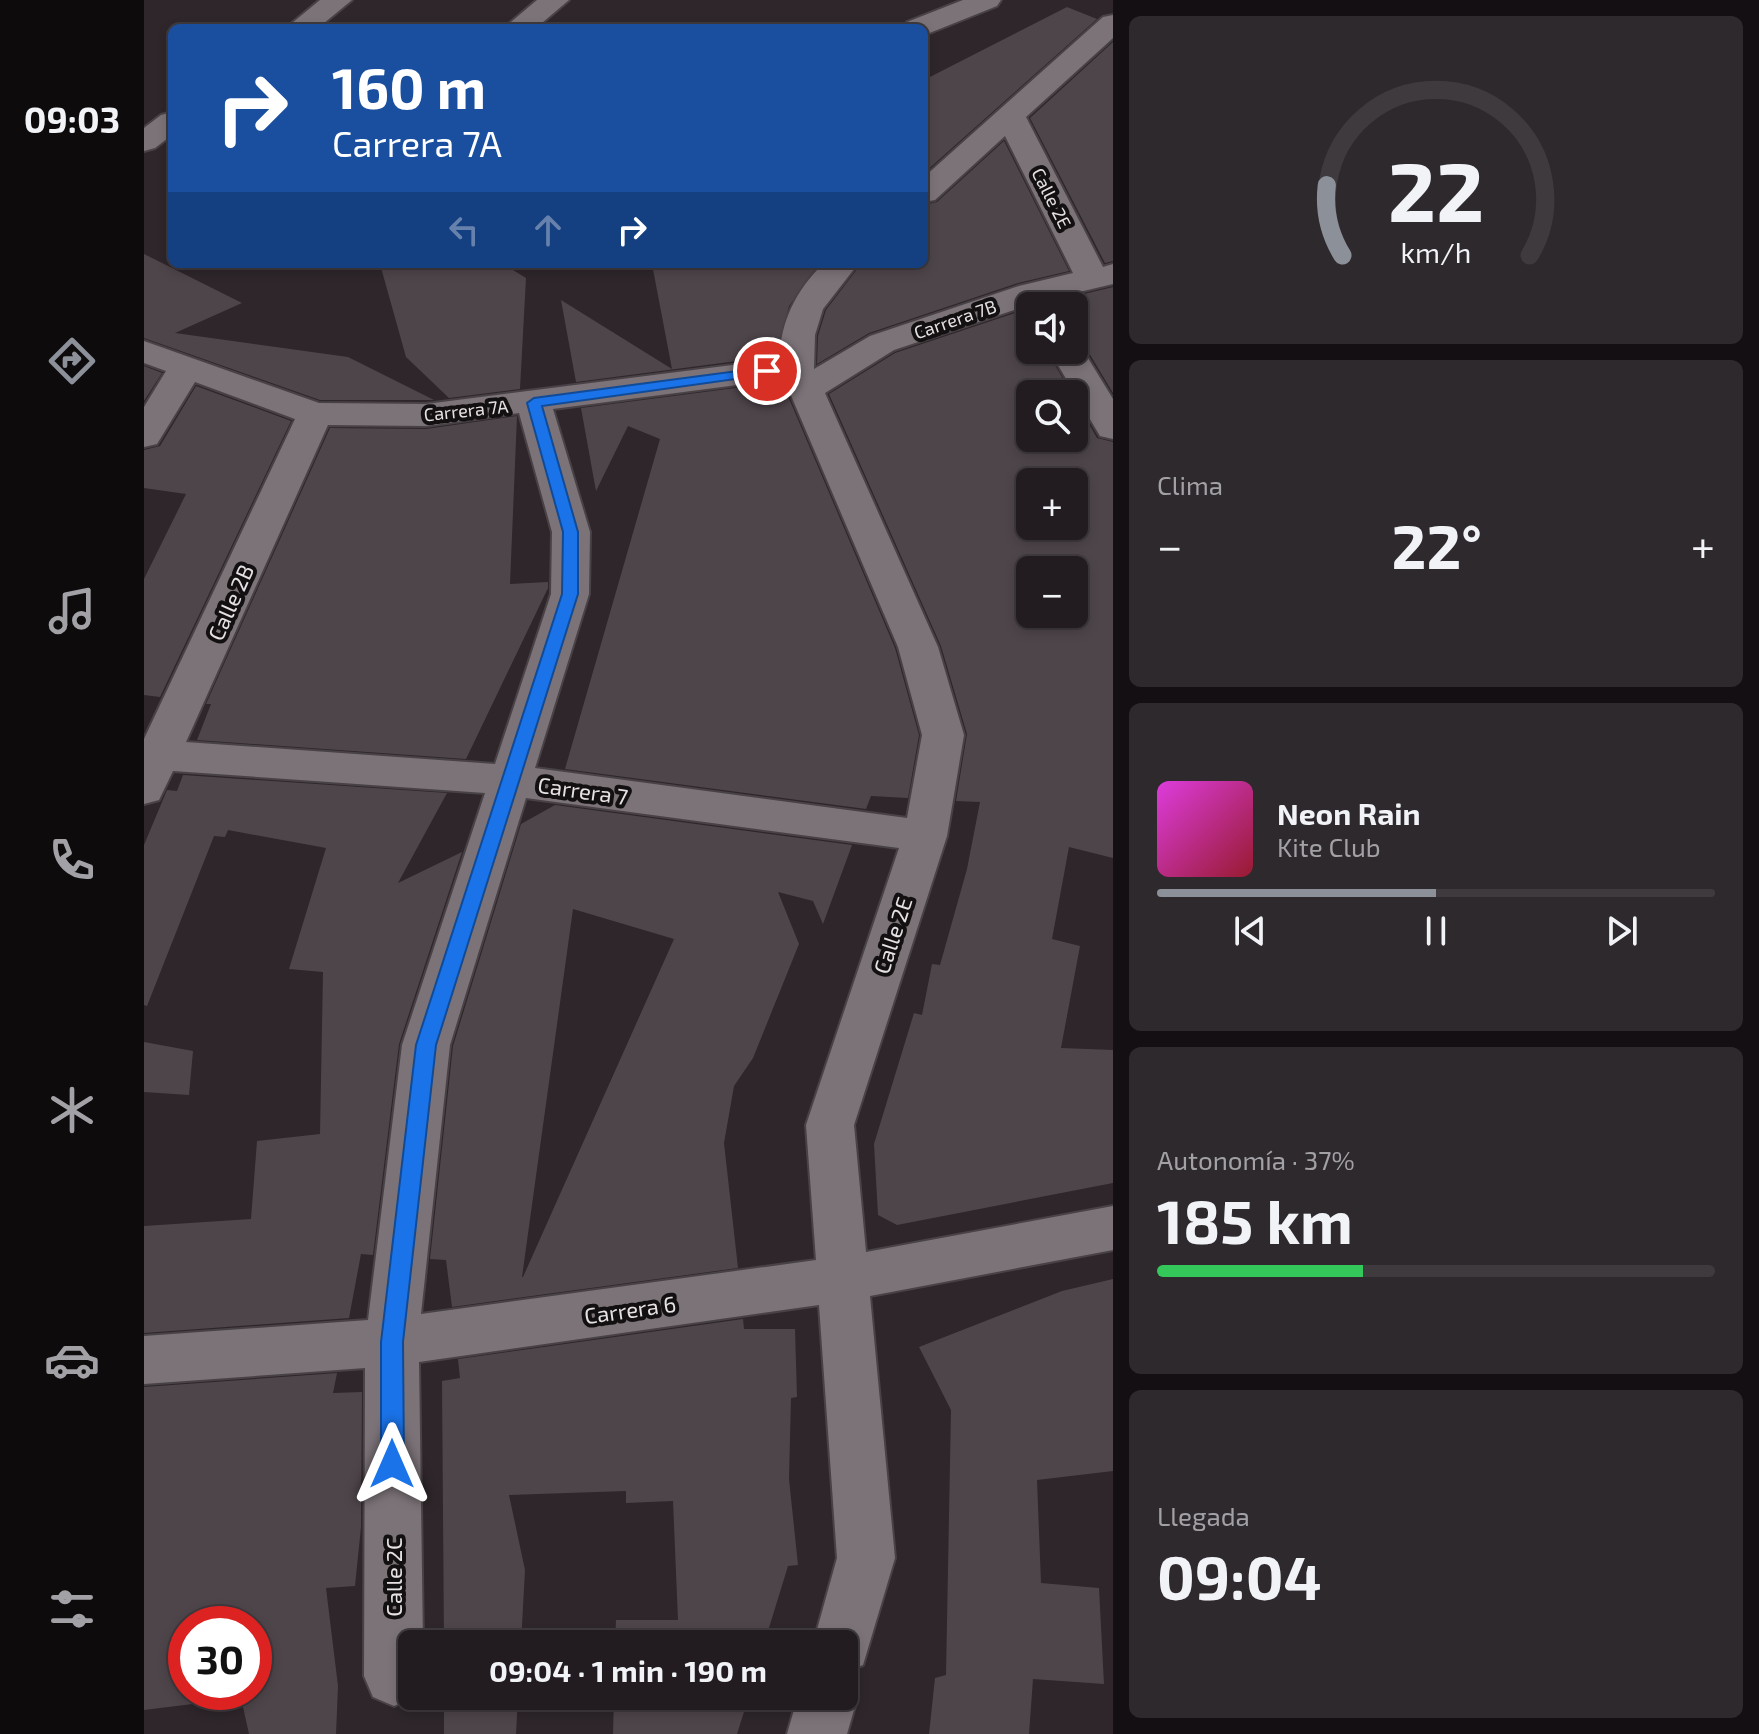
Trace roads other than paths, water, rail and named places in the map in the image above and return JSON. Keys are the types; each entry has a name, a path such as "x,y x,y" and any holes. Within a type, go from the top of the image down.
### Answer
{"street":[{"path":"305,24 338,0"},
{"path":"523,24 555,0"},
{"path":"927,24 987,0"},
{"path":"928,190 1113,23"},
{"name":"Calle 2E","path":"1011,118 1103,276"},
{"path":"144,142 168,124"},
{"name":"Calle 2E","path":"838,268 815,288 796,338 802,378 918,647 943,735 925,836 830,1125 866,1558 846,1630"},
{"name":"Carrera 7B","path":"1056,292 1103,276"},
{"name":"Carrera 7B","path":"802,378 882,343 1016,304"},
{"name":"Carrera 7A","path":"144,351 185,369 315,414 426,415 802,378"},
{"path":"1074,364 1113,428"},
{"path":"144,436 185,369"},
{"name":"Calle 2C","path":"394,1676 392,1342 426,1045 570,594 571,532 534,403"},
{"name":"Calle 2B","path":"150,766 315,414"},
{"name":"Carrera 7","path":"150,766 509,780 925,836"},
{"name":"Carrera 6","path":"144,1360 392,1342 843,1279 1113,1228"},
{"path":"817,1734 824,1710"}]}
